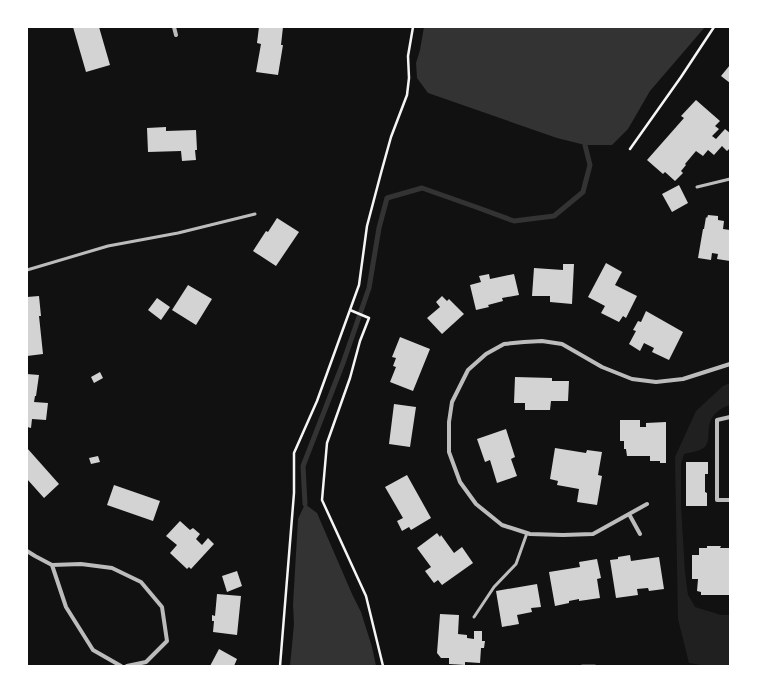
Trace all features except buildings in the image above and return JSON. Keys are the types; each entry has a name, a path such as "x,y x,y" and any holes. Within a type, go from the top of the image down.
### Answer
{"street":[{"path":"174,27 176,35"},
{"path":"647,504 593,534 530,534 502,525 476,504 460,482 449,452 449,422 452,402 468,370 486,354 504,344 542,341 562,344 602,367 632,379 656,382 683,379 730,364"},
{"path":"730,417 717,420 717,500 730,500"},
{"path":"630,514 640,534"},
{"path":"27,551 52,566 81,564 112,568 141,582 162,607 167,641 146,662 127,666"},
{"path":"52,566 66,607 93,650 121,666"}],"lane":[{"path":"696,187 730,179"},
{"path":"27,270 108,246 178,233 255,214"},
{"path":"474,617 494,587 516,564 527,533"}],"path":[{"path":"280,666 294,493 294,453 317,401 359,285 367,226 391,137 406,95 409,78 408,56 413,27"},
{"path":"630,149 714,27"},
{"path":"350,310 369,318 360,341 350,378 327,443 322,500 366,596 383,666"},
{"path":"582,666 595,666"}],"shaded area":[{"path":"424,27 705,27 650,91 628,129 612,145 585,145 557,138 428,93 417,78 416,63"},
{"path":"730,383 730,405 719,410 712,418 705,447 700,450 684,454 681,464 681,506 688,595 695,607 721,615 730,615 730,666 706,666 689,663 678,619 675,457 696,411 723,386"},
{"path":"305,504 317,513 361,612 372,647 376,666 290,666 294,624 293,605 298,519"}],"waterway":[{"path":"305,504 303,466 343,363 369,288 379,228 387,198 422,188 514,221 554,216 583,192 590,165 585,145"}]}
